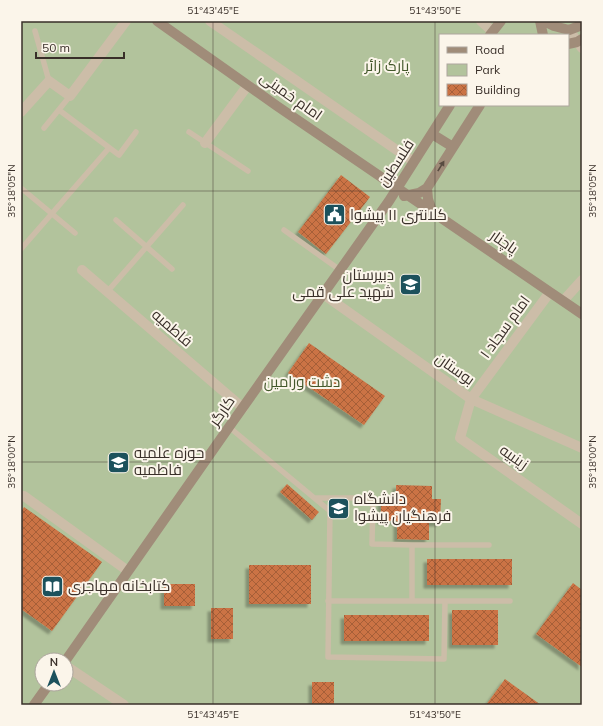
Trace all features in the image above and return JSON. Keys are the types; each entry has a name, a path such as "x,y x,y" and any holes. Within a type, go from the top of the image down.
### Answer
{"main road":[{"name":"امام خمینی","path":"157,21 408,195"},
{"path":"491,33 501,21"},
{"path":"540,21 543,34"},
{"path":"544,21 568,30 582,25"},
{"name":"فلسطین","path":"389,201 449,106"},
{"path":"432,211 428,199 427,188 479,106"},
{"path":"432,134 453,147"},
{"name":"فلسطین","path":"389,201 419,193 427,188"},
{"name":"پاچنار","path":"408,195 582,314"},
{"name":"کارگر","path":"72,652 389,201"},
{"path":"34,705 43,692"}],"street":[{"path":"21,112 49,81 70,96 126,21"},
{"path":"210,21 414,162"},
{"path":"481,21 491,33"},
{"path":"568,30 577,43"},
{"path":"205,143 248,85"},
{"name":"فاطميه","path":"82,270 242,408"},
{"path":"563,301 582,280"},
{"name":"امام سجاد ۱","path":"471,399 550,292"},
{"name":"بوستان","path":"323,294 471,399 582,448"},
{"name":"زينبيه","path":"471,399 460,438 582,524"},
{"path":"24,496 128,571"},
{"path":"74,671 124,705"}],"lane":[{"path":"35,31 49,81"},
{"path":"44,128 70,96"},
{"path":"59,110 119,155 136,132"},
{"path":"189,132 248,171"},
{"path":"21,249 109,148"},
{"path":"21,188 75,233"},
{"path":"107,292 182,205"},
{"path":"116,220 172,269"},
{"path":"284,230 340,270"},
{"path":"229,427 330,511 328,657 444,659 445,601"},
{"path":"315,498 373,498 372,544 489,545"},
{"path":"412,545 412,601"},
{"path":"328,601 510,601"}],"green space":[{"name":"دشت ورامین","path":"21,21 582,21 582,705 21,705"}],"building":[{"name":"کلانتری ۱۱ پیشوا","path":"341,175 370,197 326,254 298,232"},
{"path":"309,343 385,396 364,425 288,373"},
{"path":"287,484 319,512 312,520 280,492"},
{"path":"396,485 432,486 432,499 441,499 440,523 429,523 429,540 397,539 397,521 381,521 381,499 396,499"},
{"name":"کتابخانه مهاجری","path":"24,507 102,562 52,631 21,609 21,512"},
{"path":"427,559 512,559 512,585 427,585"},
{"path":"249,565 311,565 311,604 249,604"},
{"path":"573,583 582,590 582,667 536,634"},
{"path":"164,584 195,584 195,606 164,606"},
{"path":"211,608 233,608 233,639 211,639"},
{"path":"452,610 498,610 498,645 452,645"},
{"path":"344,615 429,615 429,641 344,641"},
{"path":"505,679 541,705 486,705"},
{"path":"312,682 334,682 334,705 312,705"}],"place":[{"name":"کلانتری ۱۱ پیشوا","path":"334,215"},
{"name":"دبیرستان شهید علی قمی","path":"410,284"},
{"name":"حوزه علمیه فاطمیه","path":"118,462"},
{"name":"دانشگاه فرهنگیان پیشوا","path":"339,508"},
{"name":"کتابخانه مهاجری","path":"53,586"}],"park label":[{"name":"پارک زائر","path":"387,66"}]}
